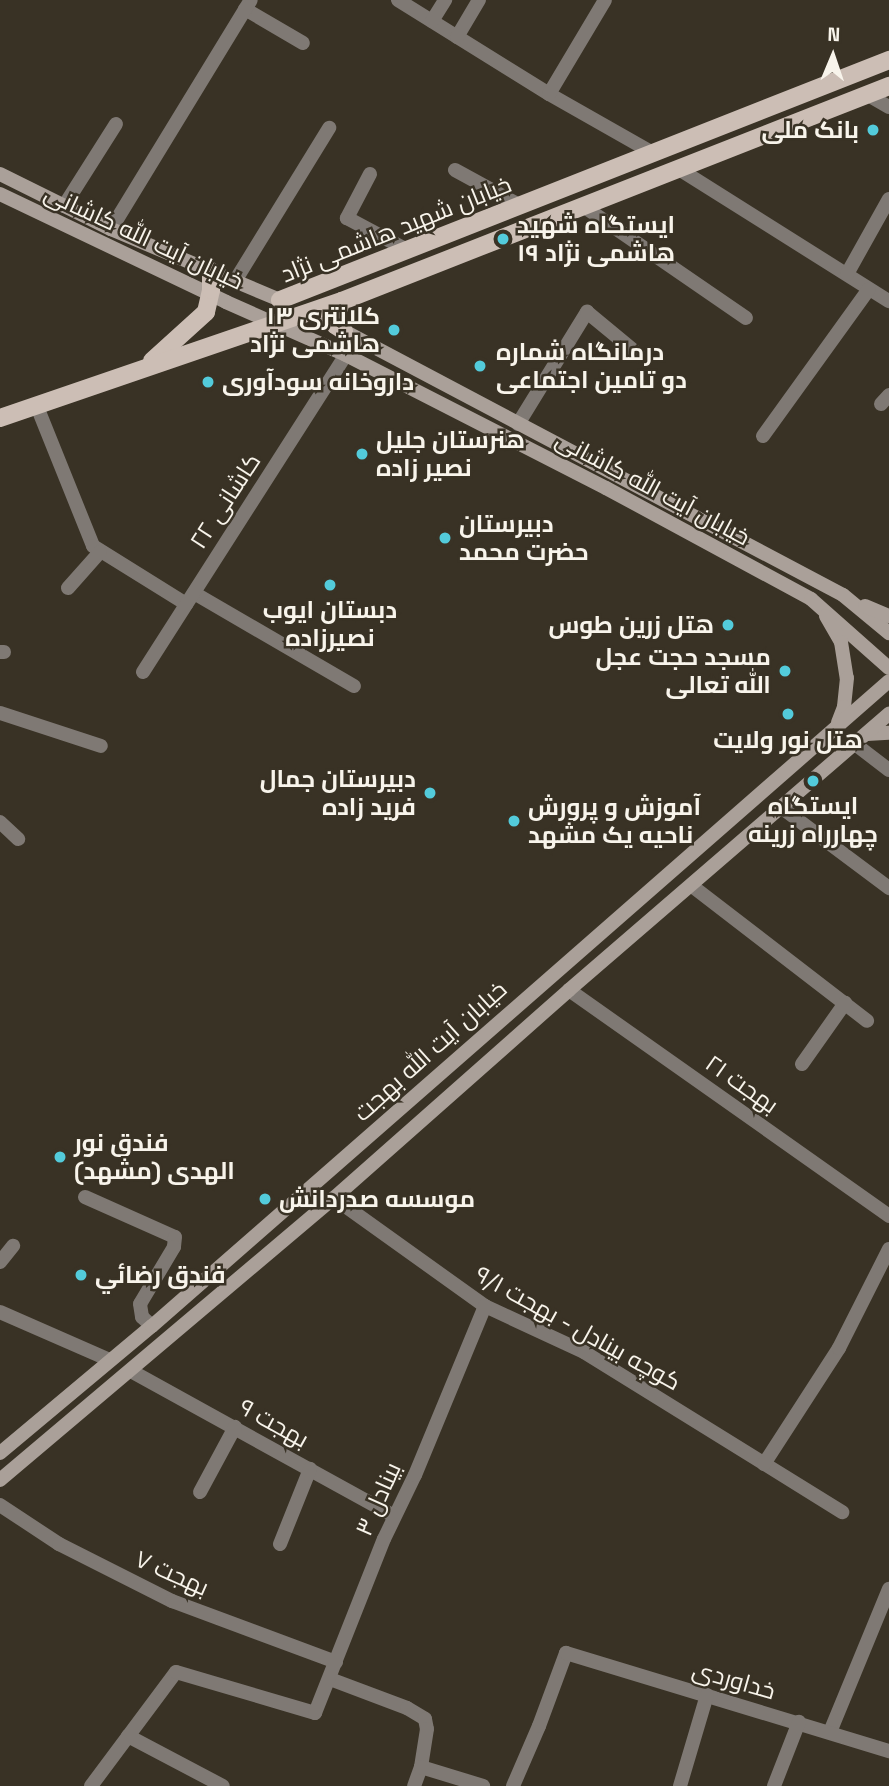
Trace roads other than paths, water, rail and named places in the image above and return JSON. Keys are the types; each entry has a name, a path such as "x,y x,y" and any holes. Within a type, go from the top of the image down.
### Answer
{"main road":[{"name":"خیابان شهید هاشمی نژاد","path":"275,323 280,300 889,60"},
{"name":"خیابان شهید هاشمی نژاد","path":"275,323 342,301 586,208 889,86"},
{"name":"خیابان آیت الله کاشانی","path":"0,174 111,229 280,300"},
{"name":"خیابان آیت الله کاشانی","path":"0,194 226,302 346,355 510,438 811,599 889,668"},
{"path":"103,243 111,229"},
{"path":"144,368 206,312 211,290 211,271"},
{"path":"226,302 234,281"},
{"path":"280,300 308,312"},
{"path":"342,301 334,320 335,326 344,331"},
{"name":"خیابان آیت الله کاشانی","path":"308,312 843,595 889,633"},
{"path":"4,412 36,404 275,323"},
{"path":"843,595 889,616"},
{"path":"811,599 827,617 841,642 847,678 844,707 837,725"},
{"name":"خیابان آیت الله بهجت","path":"0,1453 152,1326 889,681"},
{"name":"خیابان آیت الله بهجت","path":"0,1480 334,1198 569,990 889,714"},
{"path":"867,734 889,733"}],"street":[{"path":"398,0 549,94 653,153"},
{"path":"432,21 444,0"},
{"path":"457,37 479,0"},
{"path":"549,94 605,0"},
{"path":"111,229 248,5 303,43"},
{"path":"868,95 889,107"},
{"path":"64,206 116,124"},
{"path":"234,281 329,128"},
{"path":"680,169 889,302"},
{"path":"455,170 521,206"},
{"path":"370,174 346,218 409,251"},
{"path":"847,274 889,199"},
{"path":"586,208 746,318"},
{"path":"763,436 869,289"},
{"path":"518,424 587,312 639,355"},
{"name":"کاشانی ۲۲","path":"143,672 346,355"},
{"path":"36,404 88,539 100,552 354,687"},
{"path":"68,588 100,552"},
{"path":"0,713 101,746"},
{"path":"855,744 889,770"},
{"path":"782,808 889,888"},
{"path":"0,822 18,839"},
{"path":"692,886 867,1021"},
{"name":"بهجت ۲۱","path":"569,990 889,1216"},
{"path":"802,1065 845,1003"},
{"path":"85,1197 175,1237 174,1247 141,1304 142,1317 152,1326"},
{"name":"کوچه بینادل - بهجت ۹/۱","path":"334,1198 485,1306 584,1352 842,1512"},
{"path":"0,1262 13,1246"},
{"path":"764,1464 838,1348 889,1248"},
{"name":"بینادل ۳","path":"128,1736 176,1672 315,1713 394,1516 415,1475 485,1306"},
{"path":"0,1312 110,1360"},
{"name":"بهجت ۹","path":"131,1371 394,1516"},
{"path":"200,1492 235,1427"},
{"path":"280,1544 310,1469"},
{"name":"بهجت ۷","path":"0,1505 59,1544 172,1601 336,1662"},
{"path":"830,1732 889,1589"},
{"name":"خداوردی","path":"513,1786 566,1653 889,1751"},
{"path":"330,1679 407,1708 425,1719 427,1729 421,1767 414,1786"},
{"path":"680,1786 707,1695"},
{"path":"774,1786 799,1722"},
{"path":"91,1786 128,1736 223,1786"},
{"path":"421,1767 483,1786"}],"place":[{"name":"بانک ملی","path":"873,130"},
{"name":"ایستگاه شهید هاشمی نژاد ۱۹","path":"503,239"},
{"name":"کلانتری ۱۳ هاشمی نژاد","path":"394,330"},
{"name":"درمانگاه شماره دو تامین اجتماعی","path":"480,366"},
{"name":"داروخانه سودآوری","path":"208,382"},
{"name":"هنرستان جلیل نصیر زاده","path":"362,454"},
{"name":"دبیرستان حضرت محمد","path":"445,538"},
{"name":"دبستان ایوب نصیرزاده","path":"330,585"},
{"name":"هتل زرین طوس","path":"728,625"},
{"name":"مسجد حجت عجل الله تعالی","path":"785,671"},
{"name":"هتل نور ولایت","path":"788,714"},
{"name":"ایستگاه چهارراه زرینه","path":"813,781"},
{"name":"دبیرستان جمال فرید زاده","path":"430,793"},
{"name":"آموزش و پرورش ناحیه یک مشهد","path":"514,821"},
{"name":"فندق نور الهدى (مشهد)","path":"60,1157"},
{"name":"موسسه صدردانش","path":"265,1199"},
{"name":"فندق رضائي","path":"81,1275"}]}
